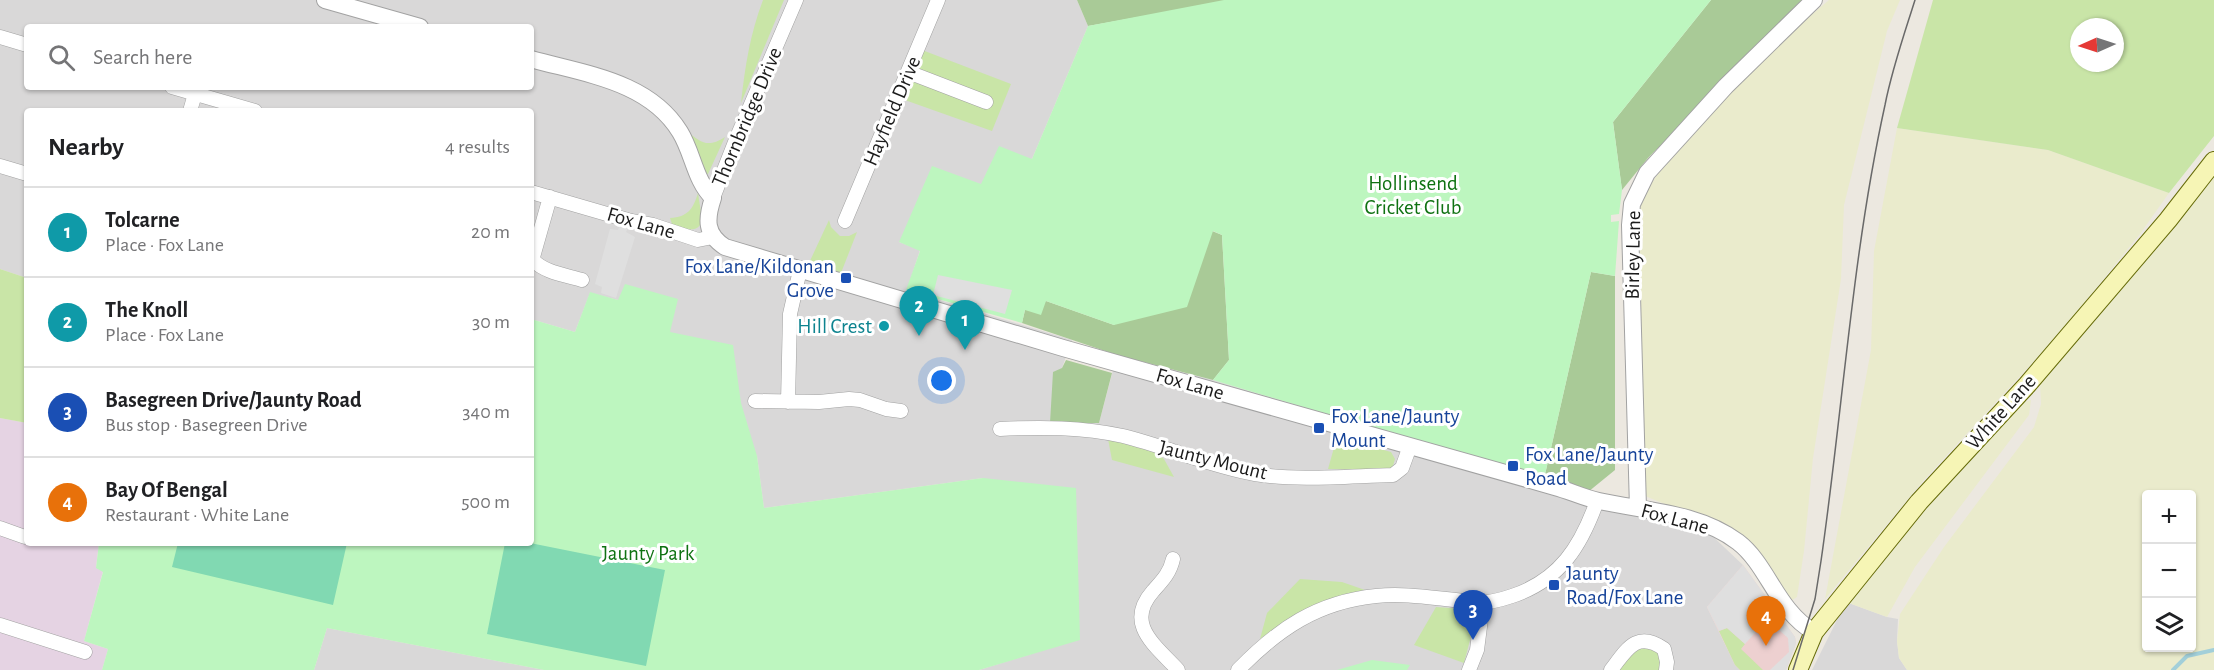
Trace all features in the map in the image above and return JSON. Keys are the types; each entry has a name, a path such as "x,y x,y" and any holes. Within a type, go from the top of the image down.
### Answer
{"main road":[{"name":"White Lane","path":"1798,670 1814,633 1919,502 2027,385 2168,220 2214,161"}],"street":[{"name":"Thornbridge Drive","path":"712,237 709,214 713,198 796,0"},
{"name":"Hayfield Drive","path":"845,221 938,0"},
{"name":"Birley Lane","path":"1638,508 1629,225 1632,204 1641,183 1661,157 1726,87 1814,0"},
{"path":"332,1 410,24"},
{"path":"0,37 24,44"},
{"path":"534,60 625,86 651,99 677,127 686,142 703,186 713,198"},
{"path":"908,72 986,102"},
{"path":"182,90 244,108"},
{"path":"191,108 195,94"},
{"path":"0,166 24,173"},
{"name":"Fox Lane","path":"534,193 653,225 698,240 712,237 725,247 800,270 1597,501 1665,512 1688,519 1711,527 1739,542 1750,554 1790,613 1814,633"},
{"path":"534,255 550,197"},
{"path":"534,263 582,280"},
{"path":"788,402 790,314 800,270"},
{"path":"755,401 849,399 901,411"},
{"name":"Jaunty Mount","path":"1000,429 1076,429 1111,434 1245,472 1284,476 1393,475 1402,468 1410,446"},
{"path":"1238,670 1269,639 1284,628 1314,613 1345,602 1376,596 1398,595 1483,603 1524,592 1543,582 1575,549 1587,528 1597,501"},
{"path":"0,528 24,537"},
{"path":"1173,559 1167,575 1146,599 1140,615 1146,635 1178,670"},
{"path":"1469,670 1477,650 1483,603"},
{"path":"0,625 85,652"},
{"path":"1611,670 1629,647 1642,641 1656,644 1664,650 1666,670"}],"shaded area":[{"path":"0,0 1077,0 1088,26 1032,159 982,185 899,242 920,250 907,290 1072,340 1062,368 1099,423 1117,355 1213,380 1544,479 1707,531 1743,565 1707,607 1735,665 1740,670 979,670 1080,639 983,478 764,508 757,456 670,332 618,300 590,293 575,332 534,320 534,108 24,108 24,277 0,269"},
{"path":"622,218 631,221 626,232 635,237 616,298 601,293 602,287 595,284 610,229 618,230"},
{"path":"938,275 1012,290 1005,314 933,295"},
{"path":"0,418 24,422 24,546 99,546 96,567 103,571 84,641 108,649 102,670 0,670"},
{"path":"1743,565 1795,637 1796,643 1786,670 1740,670 1735,665 1707,607"},
{"path":"1743,565 1795,637 1796,643 1786,670 1770,670 1789,652 1788,638 1777,628 1773,634 1762,625 1745,644 1727,628 1719,631 1707,607"},
{"path":"1846,602 1898,619 1899,658 1907,670 1812,670"},
{"path":"327,628 544,670 314,670"}],"green space":[{"path":"763,0 784,0 741,103 749,51"},
{"path":"1077,0 1234,0 1088,26"},
{"name":"Hollinsend Cricket Club","path":"1224,0 1711,0 1613,122 1622,190 1619,214 1611,215 1611,222 1619,221 1615,276 1591,272 1544,479 1213,380 1229,360 1222,235 1213,231 1187,307 1114,325 1046,301 1041,315 1025,310 1022,323 906,290 920,251 899,242 932,166 981,184 999,146 1032,159 1088,26"},
{"path":"1711,0 1804,0 1648,158 1622,190 1613,122"},
{"path":"1829,0 1900,0 1887,31 1844,205 1841,279 1813,458 1804,551 1797,597 1789,602 1707,521 1645,496 1635,218 1641,198 1667,161 1770,50"},
{"path":"1933,0 2214,0 2214,136 2169,193 2048,150 1897,128"},
{"path":"922,50 1011,84 992,131 902,99"},
{"path":"1897,128 2048,150 2169,193 2140,234 2058,335 1923,481 1825,599 1871,350 1874,251"},
{"path":"687,131 705,143 725,137 708,174 705,174"},
{"path":"2214,174 2214,670 1907,670 1899,658 1897,641 1900,614 1944,547 2034,427 2041,404 2040,383 2149,257"},
{"path":"698,193 701,218 698,228 673,227 670,218 681,216 689,211"},
{"path":"829,220 831,227 840,236 849,236 857,232 841,273 809,263"},
{"path":"1212,231 1222,235 1229,360 1213,380 1117,355 1022,323 1025,310 1046,301 1114,325"},
{"path":"0,269 24,277 24,422 0,418"},
{"path":"1591,272 1615,276 1615,470 1588,492 1544,479"},
{"name":"Jaunty Park","path":"625,284 678,299 670,332 733,345 741,403 757,456 764,508 983,478 1076,488 1080,640 979,670 544,670 327,628 314,670 102,670 108,649 84,641 103,572 96,568 99,546 534,546 534,320 575,332 590,292 618,300"},
{"path":"1066,360 1112,373 1099,423 1050,423 1053,372 1062,368"},
{"path":"2031,400 2029,415 1915,567 1887,617 1846,602 1889,549 2021,403"},
{"path":"1337,437 1391,452 1395,459 1393,466 1388,470 1328,469"},
{"path":"1108,439 1157,453 1164,459 1174,477 1112,460"},
{"path":"534,544 665,570 646,666 487,634 504,546 534,546"},
{"path":"177,546 346,546 333,605 172,567"},
{"path":"1300,579 1342,582 1365,590 1336,598 1310,609 1260,639 1267,613"},
{"path":"1436,607 1465,609 1473,616 1474,625 1464,663 1414,645"},
{"path":"1727,628 1745,644 1741,649 1763,670 1740,670 1735,665 1719,631"},
{"path":"1644,647 1660,654 1661,670 1618,670 1634,651"},
{"path":"1372,660 1410,665 1407,670 1337,670"}],"waterway":[{"path":"2173,670 2187,656 2214,650"}],"tram line":[{"path":"1793,670 1815,599 1829,504 1856,275 1874,161 1891,78 1915,0"}],"place":[{"name":"Fox Lane/Kildonan Grove","path":"846,278"},
{"name":"Hill Crest","path":"884,326"},
{"name":"The Knoll","path":"919,336"},
{"name":"Tolcarne","path":"965,350"},
{"name":"Fox Lane/Jaunty Mount","path":"1319,428"},
{"name":"Fox Lane/Jaunty Road","path":"1513,466"},
{"name":"Jaunty Road/Fox Lane","path":"1554,585"},
{"name":"Basegreen Drive/Jaunty Road","path":"1473,640"},
{"name":"Bay Of Bengal","path":"1766,646"}]}
